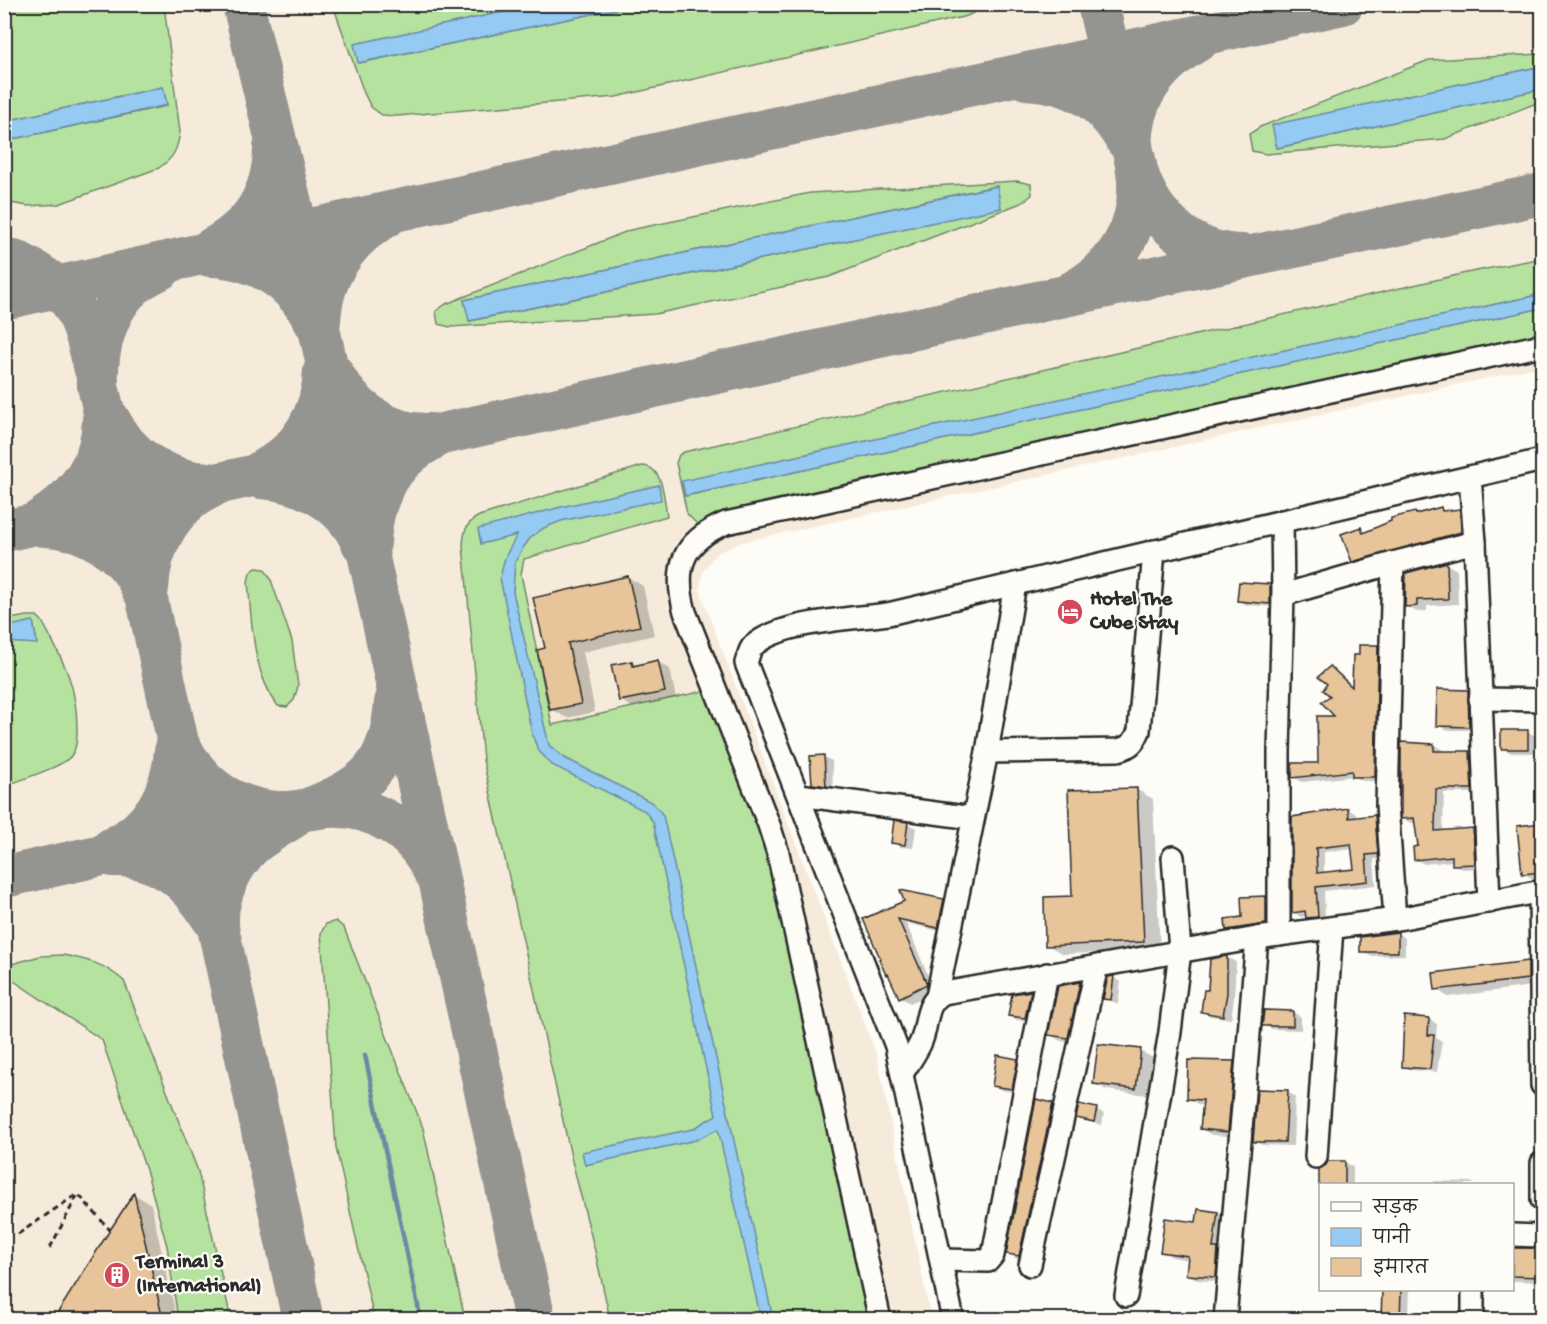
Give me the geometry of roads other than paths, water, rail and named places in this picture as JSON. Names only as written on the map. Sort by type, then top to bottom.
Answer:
[{"type":"street","points":[[880,1320],[778,853],[680,595],[681,564],[688,549],[711,528],[726,523],[1014,458],[1542,345]]},
{"type":"street","points":[[953,1320],[896,1046],[746,663],[751,648],[765,638],[806,624],[888,614],[1542,460]]},
{"type":"street","points":[[1470,477],[1475,542],[1489,902]]},
{"type":"street","points":[[1279,935],[1282,521]]},
{"type":"street","points":[[1283,595],[1393,562],[1475,542]]},
{"type":"street","points":[[987,752],[1118,750],[1128,747],[1135,741],[1139,731],[1154,551]]},
{"type":"street","points":[[1393,562],[1387,805],[1395,919]]},
{"type":"street","points":[[902,1074],[921,1042],[928,1010],[937,997],[987,752],[1015,585]]},
{"type":"street","points":[[1480,699],[1542,700]]},
{"type":"street","points":[[799,795],[973,818]]},
{"type":"street","points":[[1126,1296],[1170,1032],[1180,951],[1173,858]]},
{"type":"street","points":[[937,997],[944,993],[1047,974],[1257,938],[1395,919],[1541,891],[1542,1085]]},
{"type":"street","points":[[1316,1157],[1332,928]]},
{"type":"street","points":[[1225,1320],[1257,938]]},
{"type":"street","points":[[1030,1265],[1097,966]]},
{"type":"street","points":[[941,1260],[988,1261],[993,1256],[1047,974]]},
{"type":"street","points":[[1542,1163],[1542,1190]]},
{"type":"street","points":[[1514,1235],[1540,1236],[1542,1232]]},
{"type":"street","points":[[1473,1291],[1473,1320]]},
{"type":"water","points":[[536,5],[635,5],[358,63],[354,44]]},
{"type":"water","points":[[1542,66],[1542,89],[1277,148],[1272,125]]},
{"type":"water","points":[[163,87],[167,105],[5,141],[5,121]]},
{"type":"water","points":[[997,186],[1001,208],[469,321],[464,300]]},
{"type":"water","points":[[1542,294],[1542,308],[685,496],[682,481]]},
{"type":"water","points":[[659,485],[661,500],[561,521],[544,528],[531,537],[515,562],[513,592],[549,745],[563,757],[653,803],[663,815],[773,1319],[761,1319],[718,1129],[696,1140],[585,1165],[582,1152],[693,1129],[716,1115],[653,822],[645,811],[552,765],[538,750],[532,734],[500,578],[505,557],[517,535],[481,544],[478,529]]},
{"type":"water","points":[[33,621],[37,644],[5,642],[5,627]]},
{"type":"waterway","points":[[365,1055],[421,1320]]},
{"type":"place","name":"Hotel The Cube Stay","points":[[1070,612]]},
{"type":"place","name":"Terminal 3 (International)","points":[[117,1275]]}]
